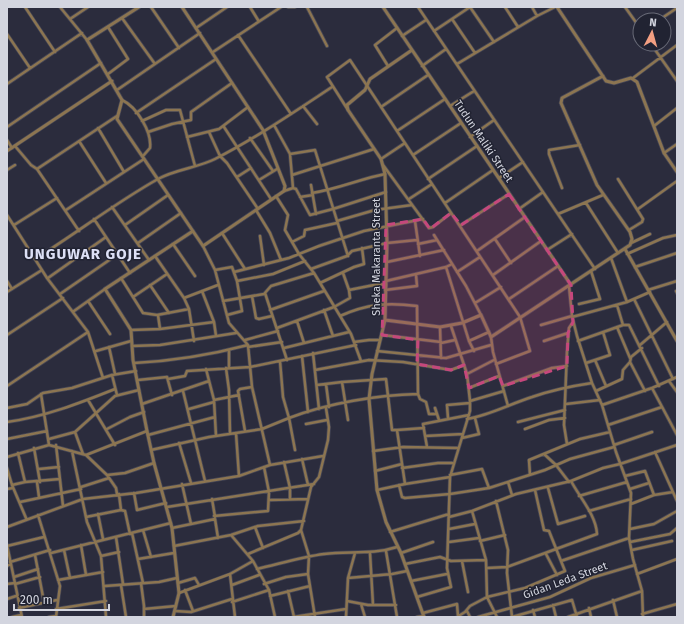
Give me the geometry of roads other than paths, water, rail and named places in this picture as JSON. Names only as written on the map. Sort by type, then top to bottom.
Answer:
[{"type":"street","points":[[25,7],[55,52]]},
{"type":"street","points":[[60,7],[88,40],[122,100],[128,103],[142,122],[148,132],[150,148],[144,158],[66,210]]},
{"type":"street","points":[[70,19],[88,7]]},
{"type":"street","points":[[88,40],[122,17],[140,7]]},
{"type":"street","points":[[151,7],[178,48]]},
{"type":"street","points":[[182,7],[263,130],[277,169],[285,186],[284,191]]},
{"type":"street","points":[[219,7],[221,11]]},
{"type":"street","points":[[196,28],[227,7]]},
{"type":"street","points":[[250,7],[258,20]]},
{"type":"street","points":[[213,52],[258,20],[281,7]]},
{"type":"street","points":[[288,7],[296,7]]},
{"type":"street","points":[[307,7],[327,46]]},
{"type":"street","name":"Tudun Maliki Street","points":[[383,7],[570,285]]},
{"type":"street","points":[[418,7],[572,234],[593,270],[600,299],[580,304]]},
{"type":"street","points":[[434,31],[470,7],[494,42]]},
{"type":"street","points":[[505,7],[518,27]]},
{"type":"street","points":[[532,7],[537,16]]},
{"type":"street","points":[[457,64],[537,16],[556,7],[606,81],[611,84],[633,78],[677,45]]},
{"type":"street","points":[[625,7],[632,17]]},
{"type":"street","points":[[122,17],[155,64]]},
{"type":"street","points":[[452,19],[475,53]]},
{"type":"street","points":[[402,36],[426,20]]},
{"type":"street","points":[[108,27],[127,55],[128,59],[108,74]]},
{"type":"street","points":[[388,66],[375,45],[397,28]]},
{"type":"street","points":[[7,84],[82,33]]},
{"type":"street","points":[[117,90],[200,33]]},
{"type":"street","points":[[7,34],[30,68]]},
{"type":"street","points":[[238,35],[291,114]]},
{"type":"street","points":[[422,66],[446,49]]},
{"type":"street","points":[[348,110],[348,102],[365,90],[370,79],[412,50]]},
{"type":"street","points":[[657,52],[677,81]]},
{"type":"street","points":[[136,113],[217,59]]},
{"type":"street","points":[[348,110],[332,87],[328,76],[350,60],[451,214],[461,225],[520,317],[530,351],[496,364]]},
{"type":"street","points":[[7,128],[101,63]]},
{"type":"street","points":[[381,107],[428,75]]},
{"type":"street","points":[[603,76],[562,98],[561,100],[603,195],[629,230],[632,242]]},
{"type":"street","points":[[633,78],[637,82],[664,153],[677,172]]},
{"type":"street","points":[[7,151],[112,81]]},
{"type":"street","points":[[148,132],[191,120],[191,112],[233,83]]},
{"type":"street","points":[[36,259],[112,207],[158,179],[220,156],[274,125],[332,87]]},
{"type":"street","points":[[450,106],[474,90]]},
{"type":"street","points":[[397,131],[445,99]]},
{"type":"street","points":[[37,169],[117,116],[122,100]]},
{"type":"street","points":[[187,137],[224,127],[248,106]]},
{"type":"street","points":[[303,106],[317,124]]},
{"type":"street","points":[[653,126],[677,108]]},
{"type":"street","points":[[142,122],[161,112],[178,109],[181,111],[195,166]]},
{"type":"street","name":"Sheka Makaranta Street","points":[[348,110],[382,159],[385,174],[387,243],[385,320],[371,379],[369,399],[377,490],[390,532],[401,553],[424,615]]},
{"type":"street","points":[[117,116],[203,246],[215,270],[227,315],[236,333],[245,340],[248,346],[252,388],[270,465]]},
{"type":"street","points":[[470,137],[494,120]]},
{"type":"street","points":[[413,155],[461,123]]},
{"type":"street","points":[[274,125],[290,154],[292,188],[300,197],[309,214],[316,214],[386,192]]},
{"type":"street","points":[[224,127],[272,199]]},
{"type":"street","points":[[98,128],[124,172]]},
{"type":"street","points":[[209,132],[220,156],[237,177],[270,233],[281,260]]},
{"type":"street","points":[[250,138],[273,171]]},
{"type":"street","points":[[7,140],[31,165],[37,169],[79,231]]},
{"type":"street","points":[[79,141],[106,183]]},
{"type":"street","points":[[382,159],[405,143]]},
{"type":"street","points":[[664,153],[677,144]]},
{"type":"street","points":[[562,188],[549,154],[549,150],[580,145]]},
{"type":"street","points":[[428,179],[477,146]]},
{"type":"street","points":[[292,175],[374,149]]},
{"type":"street","points":[[290,154],[315,150],[348,256]]},
{"type":"street","points":[[499,178],[523,162]]},
{"type":"street","points":[[7,170],[15,164]]},
{"type":"street","points":[[383,165],[422,219],[431,228],[451,214]]},
{"type":"street","points":[[237,177],[251,168]]},
{"type":"street","points":[[259,180],[277,169]]},
{"type":"street","points":[[445,203],[493,170]]},
{"type":"street","points":[[300,197],[328,191],[365,178],[385,174]]},
{"type":"street","points":[[618,179],[638,209],[642,221],[629,230]]},
{"type":"street","points":[[638,209],[677,181]]},
{"type":"street","points":[[409,200],[432,184]]},
{"type":"street","points":[[311,185],[316,214]]},
{"type":"street","points":[[203,246],[276,196],[292,188]]},
{"type":"street","points":[[519,208],[543,192]]},
{"type":"street","points":[[461,225],[509,194]]},
{"type":"street","points":[[125,225],[168,195]]},
{"type":"street","points":[[558,214],[603,195]]},
{"type":"street","points":[[276,196],[288,215],[285,227],[292,242],[299,254],[314,273],[340,316],[355,344],[361,361]]},
{"type":"street","points":[[14,225],[57,198]]},
{"type":"street","points":[[586,202],[618,253]]},
{"type":"street","points":[[292,242],[304,236],[305,230],[386,208],[412,205]]},
{"type":"street","points":[[112,207],[149,260]]},
{"type":"street","points":[[138,243],[181,213]]},
{"type":"street","points":[[7,215],[42,270],[74,311],[88,332],[96,351],[103,378]]},
{"type":"street","points":[[477,251],[525,217]]},
{"type":"street","points":[[94,219],[130,273]]},
{"type":"street","points":[[234,272],[281,260],[342,238],[386,225],[422,219]]},
{"type":"street","points":[[415,221],[420,256]]},
{"type":"street","points":[[74,311],[193,231]]},
{"type":"street","points":[[222,232],[244,269]]},
{"type":"street","points":[[547,250],[572,234]]},
{"type":"street","points":[[491,337],[625,249],[632,242],[650,234]]},
{"type":"street","points":[[434,235],[458,272],[489,332],[494,360],[508,406]]},
{"type":"street","points":[[627,254],[663,238],[677,235]]},
{"type":"street","points":[[260,236],[264,265]]},
{"type":"street","points":[[48,278],[106,237]]},
{"type":"street","points":[[495,239],[510,263]]},
{"type":"street","points":[[311,269],[348,256],[352,250],[387,243],[417,240]]},
{"type":"street","points":[[418,244],[437,240]]},
{"type":"street","points":[[493,275],[541,241]]},
{"type":"street","points":[[173,244],[195,276]]},
{"type":"street","points":[[320,283],[365,264],[362,248]]},
{"type":"street","points":[[625,249],[677,342]]},
{"type":"street","points":[[387,262],[444,250]]},
{"type":"street","points":[[635,267],[677,253]]},
{"type":"street","points":[[60,294],[118,254]]},
{"type":"street","points":[[155,256],[184,298],[189,309],[194,340]]},
{"type":"street","points":[[458,272],[481,257]]},
{"type":"street","points":[[611,258],[627,302]]},
{"type":"street","points":[[237,281],[273,274],[305,261]]},
{"type":"street","points":[[349,290],[386,283],[446,267],[452,264]]},
{"type":"street","points":[[509,299],[558,266]]},
{"type":"street","points":[[215,270],[231,267],[237,281],[241,312],[227,315]]},
{"type":"street","points":[[446,267],[462,322],[474,351]]},
{"type":"street","points":[[7,292],[42,270]]},
{"type":"street","points":[[223,301],[265,293],[271,286],[314,273]]},
{"type":"street","points":[[245,340],[278,330],[334,307],[350,298],[343,273]]},
{"type":"street","points":[[133,297],[167,274]]},
{"type":"street","points":[[385,290],[417,286],[416,275]]},
{"type":"street","points":[[121,278],[143,313],[158,315],[189,309]]},
{"type":"street","points":[[7,281],[12,289]]},
{"type":"street","points":[[541,325],[627,302],[649,291],[677,281]]},
{"type":"street","points":[[150,285],[169,313]]},
{"type":"street","points":[[184,298],[218,285]]},
{"type":"street","points":[[570,285],[572,317],[578,341],[592,383],[602,405],[614,446],[630,490],[630,542],[642,591],[643,616],[677,604]]},
{"type":"street","points":[[475,303],[501,287]]},
{"type":"street","points":[[105,289],[131,330],[134,364],[147,433],[160,488],[172,528],[179,593],[173,617]]},
{"type":"street","points":[[270,310],[324,290]]},
{"type":"street","points":[[202,291],[214,322],[216,336]]},
{"type":"street","points":[[265,293],[287,360]]},
{"type":"street","points":[[252,296],[256,318],[259,319],[272,316]]},
{"type":"street","points":[[7,335],[63,298]]},
{"type":"street","points":[[634,299],[673,379]]},
{"type":"street","points":[[88,301],[110,334]]},
{"type":"street","points":[[340,316],[358,309],[385,304],[417,306],[418,394],[420,399],[426,402],[429,414],[437,414]]},
{"type":"street","points":[[617,305],[623,325]]},
{"type":"street","points":[[324,310],[333,336]]},
{"type":"street","points":[[158,315],[160,328]]},
{"type":"street","points":[[385,320],[440,327],[451,326],[481,315]]},
{"type":"street","points":[[297,321],[304,343]]},
{"type":"street","points":[[131,330],[214,322]]},
{"type":"street","points":[[567,444],[565,433],[565,410],[568,333],[573,322]]},
{"type":"street","points":[[596,391],[622,379],[623,370],[641,346],[651,334],[667,322]]},
{"type":"street","points":[[578,341],[623,325],[630,326],[641,346],[659,386]]},
{"type":"street","points":[[417,597],[451,587],[447,574],[450,476],[452,464],[469,415],[470,402],[467,374],[451,326]]},
{"type":"street","points":[[440,327],[441,358]]},
{"type":"street","points":[[617,327],[630,360],[645,391]]},
{"type":"street","points":[[7,386],[88,332]]},
{"type":"street","points":[[284,348],[349,332]]},
{"type":"street","points":[[469,341],[489,332]]},
{"type":"street","points":[[586,363],[610,354],[603,332]]},
{"type":"street","points":[[132,346],[160,345],[236,333]]},
{"type":"street","points":[[544,341],[568,333]]},
{"type":"street","points":[[382,335],[441,342],[455,340]]},
{"type":"street","points":[[168,380],[185,376],[187,371],[250,367],[287,360],[369,340],[380,340]]},
{"type":"street","points":[[96,351],[131,341]]},
{"type":"street","points":[[134,364],[171,361],[248,346],[282,342]]},
{"type":"street","points":[[377,351],[418,356],[453,358],[491,345]]},
{"type":"street","points":[[109,347],[116,374]]},
{"type":"street","points":[[229,350],[227,368],[230,433]]},
{"type":"street","points":[[314,353],[319,409]]},
{"type":"street","points":[[302,356],[308,412]]},
{"type":"street","points":[[315,370],[361,361],[375,360],[417,364],[450,370],[464,365]]},
{"type":"street","points":[[467,374],[494,360]]},
{"type":"street","points":[[595,360],[606,386]]},
{"type":"street","points":[[280,361],[283,397],[289,418],[295,450]]},
{"type":"street","points":[[502,386],[552,368],[567,366]]},
{"type":"street","points":[[206,369],[214,401],[216,436]]},
{"type":"street","points":[[7,408],[27,404],[42,394],[72,388],[116,374],[136,371]]},
{"type":"street","points":[[112,375],[117,395]]},
{"type":"street","points":[[138,380],[165,376],[168,380],[172,395]]},
{"type":"street","points":[[469,388],[499,376]]},
{"type":"street","points":[[602,405],[659,386],[677,377]]},
{"type":"street","points":[[317,385],[386,378],[392,430],[424,428]]},
{"type":"street","points":[[669,381],[677,392]]},
{"type":"street","points":[[142,404],[210,382]]},
{"type":"street","points":[[342,382],[348,420]]},
{"type":"street","points":[[467,419],[475,418],[566,387],[592,383]]},
{"type":"street","points":[[248,554],[298,533],[301,530],[308,499],[314,484],[319,477],[329,434],[326,384]]},
{"type":"street","points":[[245,431],[239,395],[240,389],[252,388]]},
{"type":"street","points":[[652,388],[677,435]]},
{"type":"street","points":[[7,422],[44,414],[88,400],[115,389]]},
{"type":"street","points":[[49,439],[75,432],[84,427],[109,400],[117,395],[140,390]]},
{"type":"street","points":[[184,391],[205,481]]},
{"type":"street","points":[[448,418],[447,405],[470,402],[504,391]]},
{"type":"street","points":[[42,394],[49,445]]},
{"type":"street","points":[[151,450],[230,433],[262,429],[289,418],[327,407],[387,395],[418,394]]},
{"type":"street","points":[[189,409],[239,395]]},
{"type":"street","points":[[88,400],[107,429],[115,445]]},
{"type":"street","points":[[566,404],[600,400]]},
{"type":"street","points":[[608,425],[662,407]]},
{"type":"street","points":[[435,408],[439,420]]},
{"type":"street","points":[[518,422],[565,410]]},
{"type":"street","points":[[107,429],[130,416],[144,412]]},
{"type":"street","points":[[427,447],[423,423],[469,415]]},
{"type":"street","points":[[7,457],[34,448],[49,445],[56,445],[85,455],[147,433],[215,417]]},
{"type":"street","points":[[462,438],[479,434],[475,418]]},
{"type":"street","points":[[525,429],[550,420],[565,418]]},
{"type":"street","points":[[306,424],[327,420]]},
{"type":"street","points":[[397,430],[405,484]]},
{"type":"street","points":[[7,439],[47,431]]},
{"type":"street","points":[[75,432],[85,455],[108,476],[116,488],[121,510]]},
{"type":"street","points":[[530,475],[528,461],[567,444],[610,432]]},
{"type":"street","points":[[399,485],[403,498],[450,494],[489,488],[652,432]]},
{"type":"street","points":[[236,433],[238,476]]},
{"type":"street","points":[[425,436],[463,434]]},
{"type":"street","points":[[179,443],[191,483]]},
{"type":"street","points":[[56,445],[63,506]]},
{"type":"street","points":[[390,532],[449,515],[472,511],[512,495],[570,482],[603,468],[620,464],[677,445]]},
{"type":"street","points":[[374,451],[399,447],[458,448]]},
{"type":"street","points":[[34,448],[39,469],[39,497]]},
{"type":"street","points":[[72,451],[86,517],[101,556],[105,586],[106,617]]},
{"type":"street","points":[[655,452],[677,501]]},
{"type":"street","points":[[18,453],[25,482]]},
{"type":"street","points":[[487,568],[507,567],[546,554],[597,534],[589,511],[570,482],[556,465],[544,454]]},
{"type":"street","points":[[7,527],[26,518],[83,499],[134,493],[238,476],[270,465],[323,456]]},
{"type":"street","points":[[302,459],[308,485]]},
{"type":"street","points":[[284,462],[290,488],[290,499]]},
{"type":"street","points":[[20,502],[81,488],[108,476],[125,473],[154,463]]},
{"type":"street","points":[[402,468],[438,463],[452,464]]},
{"type":"street","points":[[375,471],[402,464]]},
{"type":"street","points":[[39,469],[59,467]]},
{"type":"street","points":[[172,528],[215,517],[268,511],[270,492],[264,467]]},
{"type":"street","points":[[7,469],[12,486],[26,518]]},
{"type":"street","points":[[377,490],[482,469],[489,488]]},
{"type":"street","points":[[625,476],[644,471],[654,495]]},
{"type":"street","points":[[7,489],[25,482],[60,479]]},
{"type":"street","points":[[508,482],[512,495]]},
{"type":"street","points":[[579,496],[627,482]]},
{"type":"street","points":[[630,490],[649,483]]},
{"type":"street","points":[[182,484],[191,524]]},
{"type":"street","points":[[134,493],[137,510],[270,492],[314,484]]},
{"type":"street","points":[[548,488],[558,524],[585,516]]},
{"type":"street","points":[[458,616],[470,606],[488,596],[509,593],[525,588],[565,571],[549,531],[544,530],[535,490]]},
{"type":"street","points":[[631,504],[654,495],[673,492]]},
{"type":"street","points":[[212,499],[218,538]]},
{"type":"street","points":[[270,500],[308,499]]},
{"type":"street","points":[[589,511],[631,499]]},
{"type":"street","points":[[496,501],[508,550],[507,567],[512,617],[572,600],[576,616]]},
{"type":"street","points":[[86,517],[121,510],[125,511],[138,559],[142,583],[144,617]]},
{"type":"street","points":[[472,511],[486,560],[488,596],[497,617]]},
{"type":"street","points":[[630,529],[654,524],[677,511]]},
{"type":"street","points":[[98,514],[103,539]]},
{"type":"street","points":[[38,515],[50,552],[60,591],[57,600],[56,616],[49,617]]},
{"type":"street","points":[[174,546],[231,535],[255,527],[304,521]]},
{"type":"street","points":[[7,566],[11,563],[35,555],[64,550],[171,523]]},
{"type":"street","points":[[449,529],[475,524]]},
{"type":"street","points":[[255,527],[263,548]]},
{"type":"street","points":[[630,542],[670,534],[677,528]]},
{"type":"street","points":[[143,530],[152,557]]},
{"type":"street","points":[[301,530],[309,556],[308,574],[315,617]]},
{"type":"street","points":[[231,535],[253,561],[259,575],[269,590],[275,617]]},
{"type":"street","points":[[449,542],[505,535]]},
{"type":"street","points":[[12,617],[21,616],[7,546],[44,537]]},
{"type":"street","points":[[116,537],[126,617]]},
{"type":"street","points":[[561,561],[630,538]]},
{"type":"street","points":[[631,550],[672,541]]},
{"type":"street","points":[[401,553],[433,542]]},
{"type":"street","points":[[81,545],[86,575]]},
{"type":"street","points":[[257,570],[309,556],[325,554],[370,553],[386,551],[398,547]]},
{"type":"street","points":[[64,550],[70,578]]},
{"type":"street","points":[[386,551],[392,574],[397,617]]},
{"type":"street","points":[[101,556],[119,552]]},
{"type":"street","points":[[138,559],[174,553]]},
{"type":"street","points":[[346,617],[348,578],[355,553]]},
{"type":"street","points":[[370,553],[373,605]]},
{"type":"street","points":[[546,554],[557,575]]},
{"type":"street","points":[[35,555],[44,602]]},
{"type":"street","points":[[405,564],[440,557],[448,561],[486,560]]},
{"type":"street","points":[[637,574],[677,559]]},
{"type":"street","points":[[462,560],[468,592]]},
{"type":"street","points":[[179,593],[230,574],[253,561]]},
{"type":"street","name":"Gidan Leda Street","points":[[478,617],[494,611],[511,608],[550,597],[591,578],[635,565]]},
{"type":"street","points":[[14,577],[38,569]]},
{"type":"street","points":[[348,578],[392,574],[407,571]]},
{"type":"street","points":[[58,580],[103,572]]},
{"type":"street","points":[[230,574],[235,617]]},
{"type":"street","points":[[264,584],[286,577],[308,574]]},
{"type":"street","points":[[411,581],[447,574]]},
{"type":"street","points":[[232,585],[259,575]]},
{"type":"street","points":[[7,584],[40,577]]},
{"type":"street","points":[[105,586],[177,578]]},
{"type":"street","points":[[178,583],[196,578],[199,585]]},
{"type":"street","points":[[270,596],[310,586]]},
{"type":"street","points":[[185,590],[194,617]]},
{"type":"street","points":[[175,611],[192,611],[269,590]]},
{"type":"street","points":[[288,591],[295,617],[314,613],[346,610]]},
{"type":"street","points":[[568,617],[576,616],[588,608],[642,591]]},
{"type":"street","points":[[7,599],[16,596]]},
{"type":"street","points":[[19,608],[57,600]]},
{"type":"street","points":[[613,600],[617,617]]},
{"type":"street","points":[[56,609],[106,601]]},
{"type":"street","points":[[347,601],[373,605],[396,605]]},
{"type":"street","points":[[361,604],[365,617]]},
{"type":"street","points":[[417,617],[457,604],[458,616]]},
{"type":"street","points":[[553,605],[556,617]]},
{"type":"street","points":[[144,609],[176,606]]},
{"type":"street","points":[[588,608],[591,617]]},
{"type":"street","points":[[466,610],[470,617]]},
{"type":"street","points":[[533,610],[535,617]]},
{"type":"district","name":"UNGUWAR GOJE","points":[[83,254]]}]
